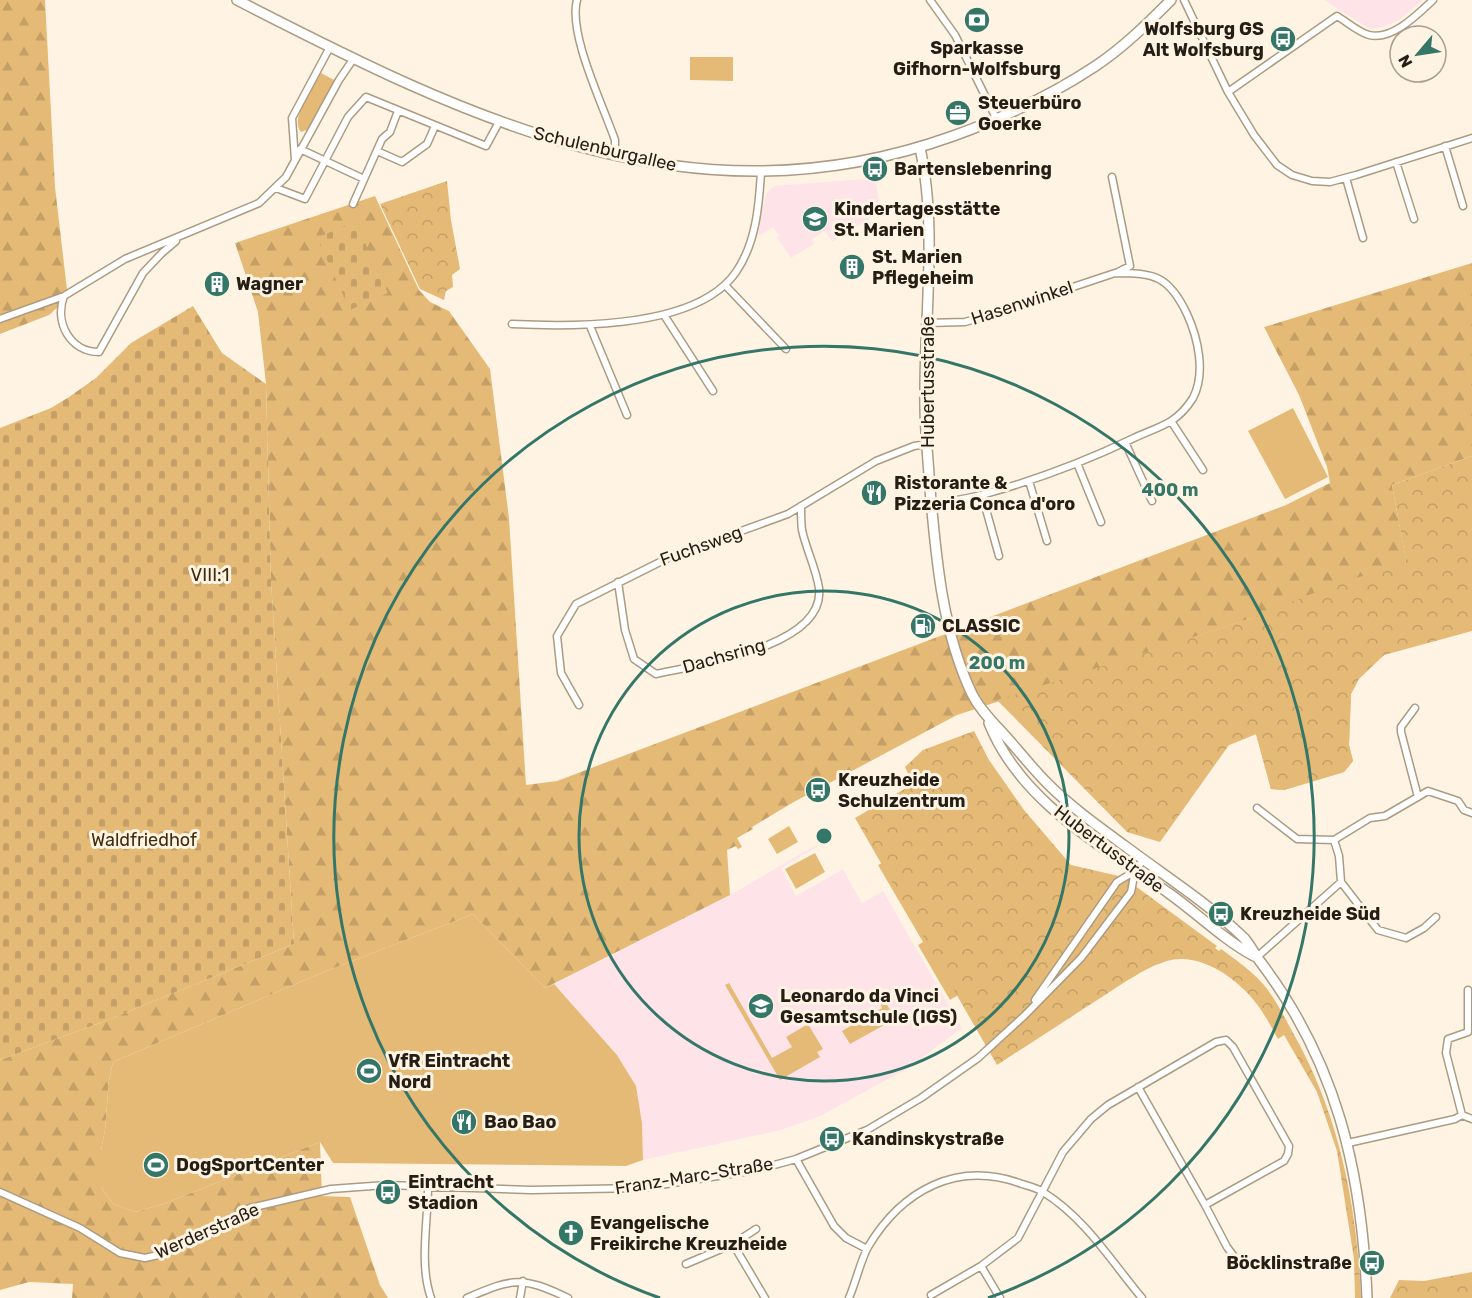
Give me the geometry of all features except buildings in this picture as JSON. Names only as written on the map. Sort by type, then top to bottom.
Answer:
[{"type":"street","points":[[577,0],[575,17],[580,42],[615,140],[615,156]]},
{"type":"street","points":[[930,0],[955,35],[997,120]]},
{"type":"street","name":"Schulenburgallee","points":[[242,1],[330,47],[459,107],[498,122],[567,144],[615,156],[716,171],[761,172],[858,162],[920,148],[997,120],[1055,91],[1096,66],[1146,25],[1171,0]]},
{"type":"street","points":[[1184,0],[1228,92],[1254,135],[1276,165],[1292,176],[1312,182],[1330,182],[1472,138]]},
{"type":"street","points":[[1228,92],[1337,16],[1371,36],[1384,34],[1395,31],[1433,0]]},
{"type":"street","points":[[295,161],[292,118],[330,47]]},
{"type":"street","points":[[0,319],[64,296],[124,259],[259,203],[276,188],[295,161],[339,80],[354,58]]},
{"type":"street","points":[[276,188],[305,199],[348,117],[366,97],[486,146],[498,122]]},
{"type":"street","points":[[353,204],[382,139],[390,132],[398,111]]},
{"type":"street","points":[[377,151],[402,162],[427,144],[435,126]]},
{"type":"street","points":[[1445,146],[1463,206]]},
{"type":"street","name":"Hubertusstraße","points":[[920,148],[929,245],[925,391],[931,504],[947,618],[958,657],[973,695],[987,716],[1050,786],[1093,823],[1206,905],[1247,941],[1285,996],[1304,1028],[1331,1093],[1348,1143],[1360,1203],[1366,1255],[1367,1298]]},
{"type":"street","points":[[300,149],[363,179]]},
{"type":"street","points":[[1396,162],[1414,219]]},
{"type":"street","points":[[512,324],[590,326],[663,315],[705,297],[725,285],[736,272],[748,250],[756,223],[761,172]]},
{"type":"street","points":[[1113,177],[1130,266],[1115,273]]},
{"type":"street","points":[[1346,178],[1363,238]]},
{"type":"street","points":[[64,296],[61,318],[66,333],[79,348],[89,352],[99,352],[143,273],[181,237]]},
{"type":"street","name":"Hasenwinkel","points":[[927,323],[965,322],[1115,273],[1140,273],[1165,281],[1177,295],[1188,317],[1199,366],[1198,384],[1192,399],[1171,421],[1077,463],[1029,481],[982,495],[931,504]]},
{"type":"street","points":[[725,285],[786,350]]},
{"type":"street","points":[[663,315],[712,391]]},
{"type":"street","points":[[590,326],[627,415]]},
{"type":"street","points":[[1171,421],[1203,470]]},
{"type":"street","points":[[1125,442],[1152,501]]},
{"type":"street","name":"Fuchsweg","points":[[579,705],[561,673],[557,636],[576,604],[672,556],[788,514],[876,460],[914,446],[927,444]]},
{"type":"street","points":[[1077,463],[1101,522]]},
{"type":"street","points":[[1029,481],[1047,541]]},
{"type":"street","points":[[982,495],[999,556]]},
{"type":"street","name":"Dachsring","points":[[618,582],[626,630],[634,658],[656,674],[746,653],[769,645],[807,622],[817,608],[819,588],[802,529],[801,506]]},
{"type":"street","points":[[1415,708],[1401,727],[1401,732],[1418,797]]},
{"type":"street","name":"Hubertusstraße","points":[[987,716],[996,740],[1017,771],[1071,825],[1197,914],[1240,949],[1257,957]]},
{"type":"street","points":[[1257,808],[1297,839],[1334,840],[1370,818],[1385,816],[1428,791],[1458,801],[1464,810],[1472,813]]},
{"type":"street","points":[[1334,840],[1340,856],[1341,882],[1378,930],[1406,938],[1424,928],[1436,917]]},
{"type":"street","name":"Franz-Marc-Straße","points":[[1024,1016],[1117,882],[1135,871],[1143,860]]},
{"type":"street","name":"Franz-Marc-Straße","points":[[428,1186],[578,1190],[641,1188],[756,1170],[796,1159],[867,1130],[921,1098],[978,1058],[1024,1016],[1081,958],[1131,892],[1135,871]]},
{"type":"street","points":[[1257,957],[1341,882]]},
{"type":"street","points":[[1462,1115],[1446,1046],[1448,1039],[1468,1032],[1468,990]]},
{"type":"street","points":[[931,1295],[981,1266],[1018,1238],[1063,1152],[1084,1125],[1108,1105],[1138,1087],[1216,1042],[1226,1040],[1233,1047],[1289,1146],[1288,1154],[1284,1161],[1205,1205]]},
{"type":"street","points":[[1138,1087],[1227,1247],[1238,1262],[1256,1264],[1308,1261]]},
{"type":"street","points":[[1348,1143],[1455,1119],[1462,1115]]},
{"type":"street","points":[[1462,1115],[1472,1119]]},
{"type":"street","points":[[796,1159],[834,1226],[846,1238],[867,1249]]},
{"type":"street","points":[[849,1298],[867,1249],[898,1208],[919,1193],[944,1181],[974,1174],[996,1176],[1042,1191],[1079,1222],[1142,1298]]},
{"type":"street","name":"Werderstraße","points":[[0,1192],[80,1228],[120,1253],[146,1258],[167,1253],[250,1208],[331,1189],[369,1185],[428,1186]]},
{"type":"street","points":[[428,1186],[426,1256],[431,1298]]},
{"type":"street","points":[[686,1264],[734,1244],[756,1229]]},
{"type":"street","points":[[734,1244],[765,1298]]},
{"type":"street","points":[[981,1266],[1000,1298]]},
{"type":"street","points":[[466,1298],[502,1283],[523,1281],[548,1288],[568,1298]]},
{"type":"street","points":[[520,1298],[523,1281]]},
{"type":"shaded area","points":[[1324,0],[1423,0],[1399,20],[1383,27],[1370,29]]},
{"type":"shaded area","name":"Kindertagesstätte St. Marien","points":[[875,178],[881,212],[832,242],[825,231],[812,239],[814,244],[791,258],[777,238],[779,236],[773,227],[761,235],[758,234],[766,194],[774,186]]},
{"type":"shaded area","name":"Leonardo da Vinci Gesamtschule (IGS)","points":[[816,845],[817,847],[781,868],[796,896],[843,869],[862,903],[883,891],[962,1028],[907,1069],[820,1116],[781,1130],[643,1160],[642,1123],[636,1086],[617,1055],[554,984],[730,895]]},
{"type":"green space","points":[[0,0],[45,0],[55,187],[68,298],[49,315],[0,334]]},
{"type":"green space","points":[[690,57],[733,57],[733,81],[690,80]]},
{"type":"green space","points":[[321,73],[336,81],[309,129],[301,132],[298,126],[300,112]]},
{"type":"green space","points":[[447,181],[460,269],[452,275],[453,287],[446,291],[444,300],[420,289],[380,204]]},
{"type":"green space","points":[[375,196],[419,290],[430,302],[449,311],[490,369],[509,518],[526,785],[557,781],[1286,505],[1330,483],[1327,467],[1299,395],[1264,327],[1472,263],[1472,456],[1392,485],[1406,560],[1384,655],[1359,679],[1351,694],[1349,745],[1353,761],[1344,772],[1284,790],[1271,789],[1256,734],[1229,745],[1252,618],[957,715],[792,803],[737,838],[742,847],[738,849],[736,846],[727,850],[730,895],[545,988],[473,914],[324,972],[113,1062],[101,1150],[101,1187],[113,1204],[135,1212],[163,1204],[320,1142],[322,1196],[350,1197],[380,1285],[388,1298],[72,1298],[73,1284],[29,1282],[0,1290],[0,1060],[105,1021],[294,944],[271,581],[266,384],[258,312],[235,243]]},
{"type":"green space","points":[[355,221],[388,293],[350,310],[317,238]]},
{"type":"green space","name":"Waldfriedhof","points":[[193,306],[222,353],[266,384],[271,581],[294,944],[105,1021],[0,1060],[0,428],[51,408],[69,397],[96,378],[131,343]]},
{"type":"green space","points":[[1293,408],[1328,477],[1285,499],[1248,431]]},
{"type":"green space","points":[[1472,456],[1472,631],[1384,655],[1359,678],[1351,694],[1349,745],[1353,761],[1344,772],[1284,790],[1271,789],[1256,734],[1229,745],[1160,842],[1127,832],[997,700],[1252,618],[1316,592],[1406,561],[1392,485]]},
{"type":"green space","points":[[974,731],[989,760],[1024,810],[1071,865],[1123,877],[1217,946],[1215,948],[1219,951],[1221,949],[1243,965],[1271,995],[1308,1062],[1322,1094],[1343,1160],[1355,1229],[1361,1298],[1355,1298],[1354,1259],[1337,1151],[1317,1092],[1284,1035],[1278,1039],[1252,998],[1226,975],[1194,960],[1176,959],[1161,963],[1128,980],[997,1065],[855,818],[913,784],[905,767],[923,750]]},
{"type":"green space","points":[[789,826],[798,842],[777,854],[768,839]]},
{"type":"green space","points":[[815,853],[825,872],[796,889],[785,869]]},
{"type":"green space","points":[[884,862],[960,994],[950,1000],[918,945],[923,942],[878,865]]},
{"type":"green space","name":"VfR Eintracht Nord","points":[[473,914],[545,988],[554,984],[617,1055],[636,1086],[642,1123],[643,1160],[626,1166],[333,1163],[320,1142],[163,1204],[135,1212],[113,1204],[101,1187],[101,1150],[113,1062],[324,972]]},
{"type":"green space","points":[[729,983],[772,1058],[792,1047],[786,1037],[808,1024],[823,1049],[817,1052],[820,1057],[780,1080],[725,985]]},
{"type":"green space","points":[[885,1001],[895,1019],[850,1044],[842,1031],[882,1008],[880,1003]]},
{"type":"green space","points":[[1472,1272],[1472,1298],[1390,1298],[1399,1280],[1424,1281]]},
{"type":"place","name":"Sparkasse Gifhorn-Wolfsburg","points":[[977,20]]},
{"type":"place","name":"Wolfsburg GS Alt Wolfsburg","points":[[1283,39]]},
{"type":"place","name":"Steuerbüro Goerke","points":[[958,113]]},
{"type":"place","name":"Bartenslebenring","points":[[875,169]]},
{"type":"place","name":"Kindertagesstätte St. Marien","points":[[815,219]]},
{"type":"place","name":"St. Marien Pflegeheim","points":[[852,267]]},
{"type":"place","name":"Wagner","points":[[217,284]]},
{"type":"place","name":"Ristorante & Pizzeria Conca d'oro","points":[[874,493]]},
{"type":"place","name":"CLASSIC","points":[[923,626]]},
{"type":"place","name":"Kreuzheide Schulzentrum","points":[[818,790]]},
{"type":"place","name":"Kreuzheide Süd","points":[[1221,914]]},
{"type":"place","name":"Leonardo da Vinci Gesamtschule (IGS)","points":[[761,1006]]},
{"type":"place","name":"VfR Eintracht Nord","points":[[369,1071]]},
{"type":"place","name":"Bao Bao","points":[[464,1122]]},
{"type":"place","name":"Kandinskystraße","points":[[832,1139]]},
{"type":"place","name":"DogSportCenter","points":[[156,1165]]},
{"type":"place","name":"Eintracht Stadion","points":[[388,1192]]},
{"type":"place","name":"Evangelische Freikirche Kreuzheide","points":[[571,1233]]},
{"type":"place","name":"Böcklinstraße","points":[[1372,1263]]},
{"type":"park label","name":"VIII:1","points":[[210,575]]}]
